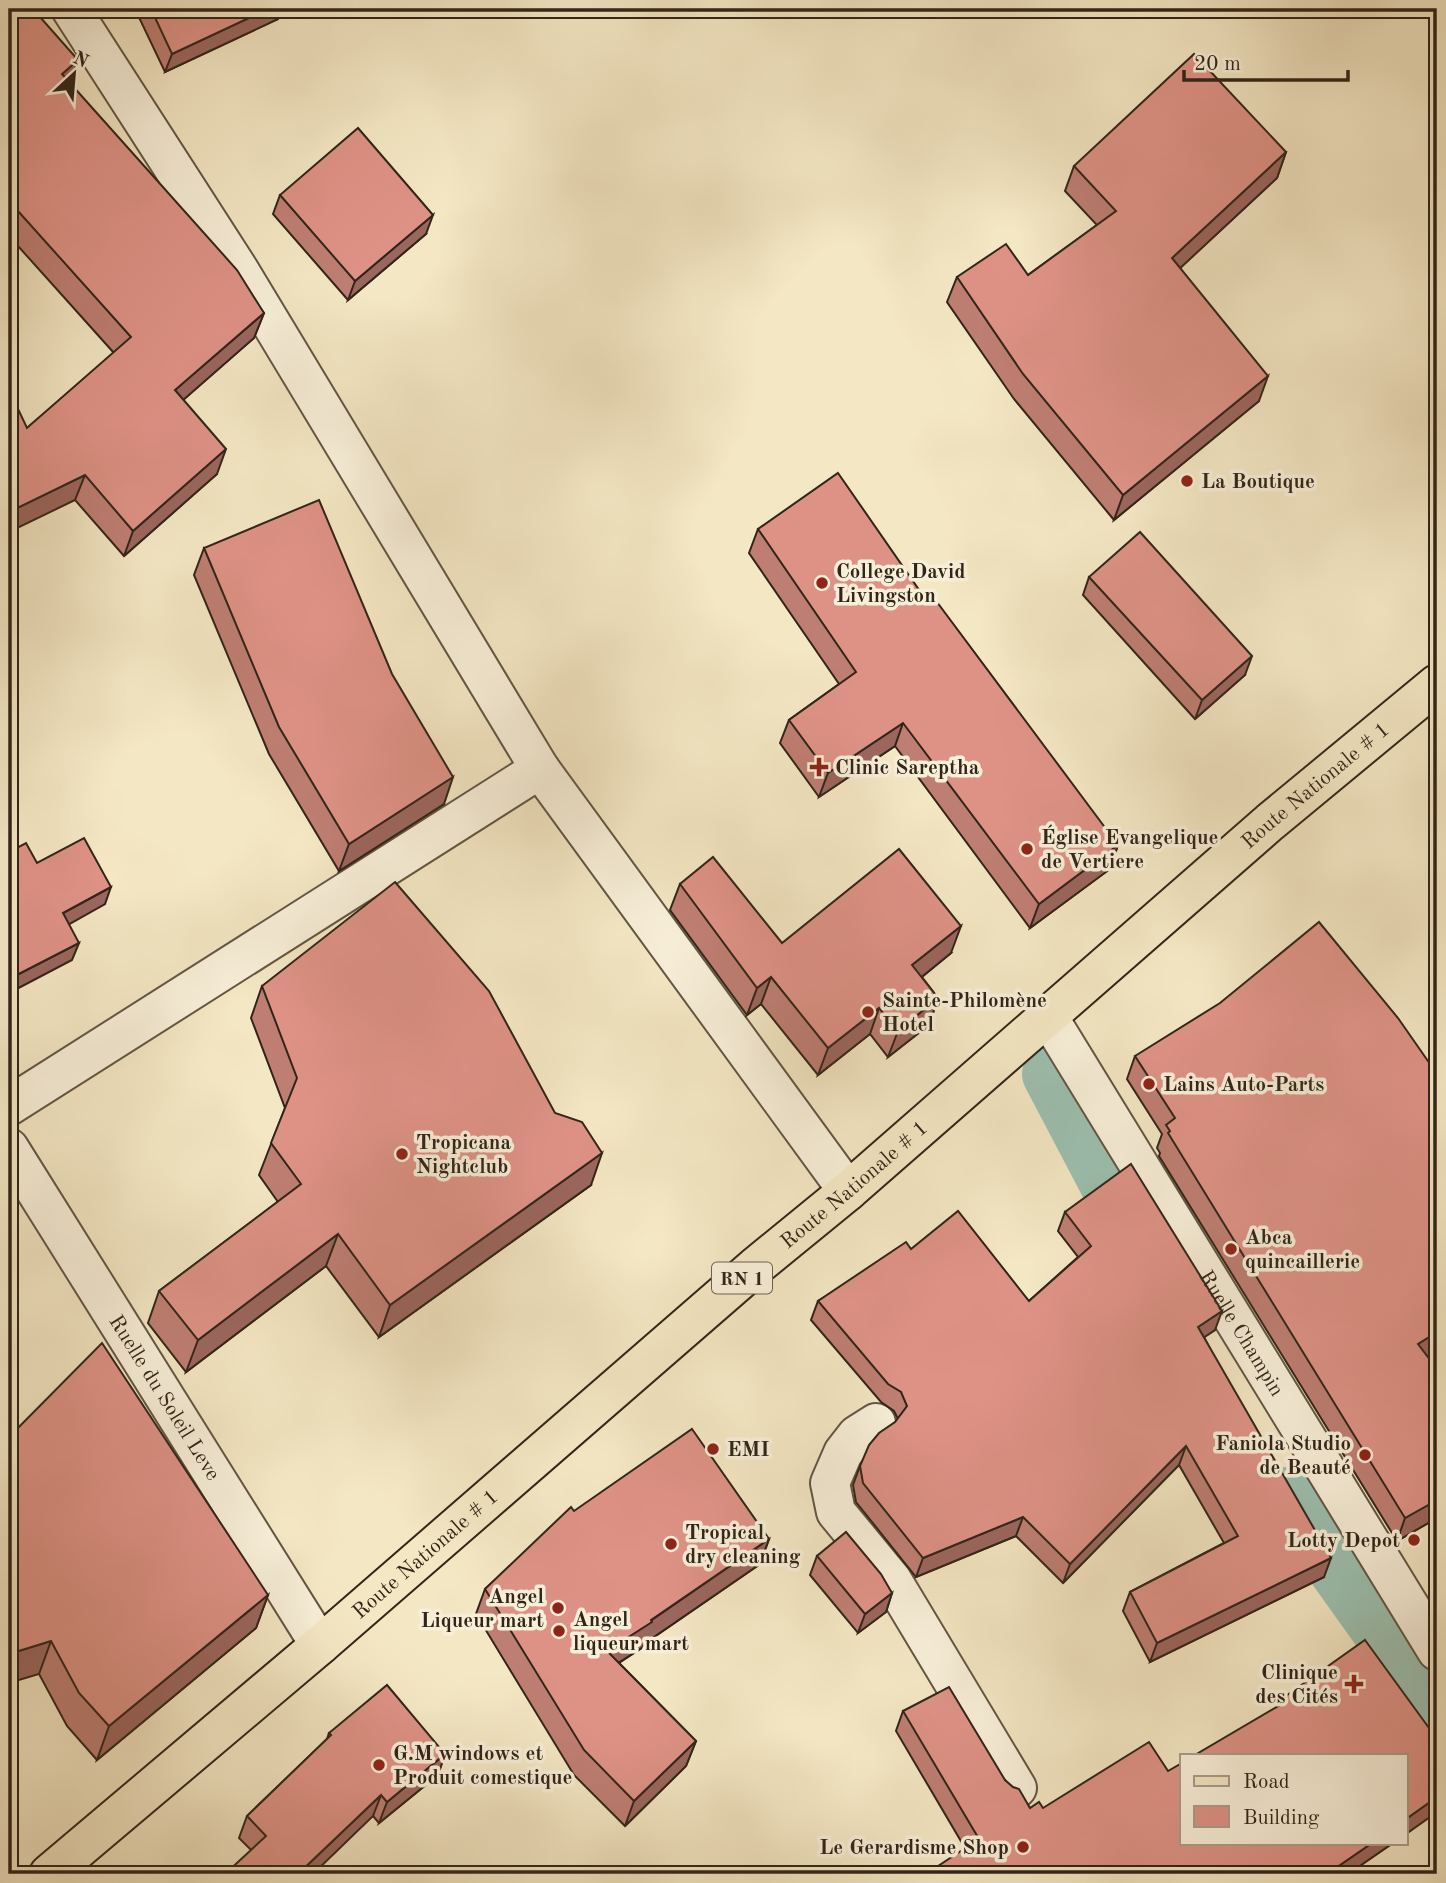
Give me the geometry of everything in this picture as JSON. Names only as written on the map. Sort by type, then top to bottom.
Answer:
[{"type":"main road","name":"Route Nationale # 1","points":[[49,1874],[320,1645],[755,1267],[848,1191],[1270,822],[1437,684]]},
{"type":"street","points":[[71,9],[239,270],[540,769],[848,1191]]},
{"type":"street","points":[[9,1106],[540,769]]},
{"type":"street","name":"Ruelle Champin","points":[[1047,1015],[1437,1651]]},
{"type":"street","name":"Ruelle du Soleil Leve","points":[[9,1148],[320,1645]]},
{"type":"street","points":[[876,1423],[857,1435],[843,1453],[830,1483],[836,1512],[892,1580],[1017,1788]]},
{"type":"building","points":[[9,9],[33,9],[78,60],[62,74],[237,270],[264,313],[175,390],[226,449],[133,531],[85,475],[9,512],[9,390],[27,428],[131,337],[9,201]]},
{"type":"building","points":[[151,9],[268,9],[172,54]]},
{"type":"building","points":[[1194,54],[1286,152],[1172,258],[1268,376],[1123,495],[1023,374],[957,277],[1006,244],[1028,275],[1116,211],[1074,166]]},
{"type":"building","points":[[358,128],[433,215],[355,281],[280,195]]},
{"type":"building","points":[[838,473],[922,594],[928,590],[1118,845],[1039,904],[903,723],[828,773],[789,720],[856,672],[758,529]]},
{"type":"building","points":[[319,500],[392,674],[453,777],[349,844],[279,727],[204,548]]},
{"type":"building","points":[[1140,532],[1252,656],[1202,700],[1089,577]]},
{"type":"building","points":[[84,838],[111,887],[63,913],[79,943],[9,979],[9,852],[26,843],[37,863]]},
{"type":"building","points":[[899,849],[961,926],[912,965],[938,998],[898,1031],[879,1008],[828,1048],[771,977],[757,988],[680,884],[713,857],[782,943]]},
{"type":"building","points":[[395,882],[489,991],[555,1113],[582,1122],[602,1153],[390,1305],[338,1234],[198,1340],[159,1291],[301,1184],[271,1143],[297,1078],[262,986]]},
{"type":"building","points":[[1319,922],[1398,1018],[1437,1074],[1437,1332],[1418,1344],[1437,1369],[1437,1500],[1405,1518],[1168,1133],[1170,1131],[1166,1125],[1175,1118],[1135,1056],[1220,1003]]},
{"type":"building","points":[[1131,1164],[1222,1311],[1198,1327],[1331,1558],[1157,1643],[1130,1592],[1238,1536],[1186,1446],[1070,1564],[1023,1517],[923,1558],[863,1483],[860,1466],[869,1445],[879,1433],[895,1422],[907,1406],[901,1392],[888,1384],[818,1301],[906,1242],[911,1249],[958,1211],[1029,1301],[1091,1246],[1065,1212]]},
{"type":"building","points":[[102,1343],[268,1595],[109,1726],[79,1693],[51,1641],[9,1654],[9,1437]]},
{"type":"building","points":[[692,1429],[769,1539],[607,1651],[696,1741],[634,1801],[584,1750],[485,1589],[571,1507],[574,1511]]},
{"type":"building","points":[[846,1532],[881,1574],[892,1593],[865,1614],[817,1556]]},
{"type":"building","points":[[1365,1640],[1437,1739],[1437,1797],[1408,1818],[1408,1754],[1197,1754],[1285,1702],[1283,1698]]},
{"type":"building","points":[[387,1685],[445,1754],[387,1802],[381,1795],[298,1874],[225,1874],[266,1836],[247,1816],[331,1735],[329,1733]]},
{"type":"building","points":[[949,1687],[1005,1780],[1019,1789],[1030,1808],[1039,1802],[1043,1808],[1149,1742],[1168,1771],[1180,1764],[1180,1844],[1371,1844],[1327,1874],[926,1874],[979,1839],[903,1711]]},
{"type":"waterway","points":[[1051,1074],[1144,1251]]},
{"type":"waterway","points":[[1285,1496],[1437,1709]]},
{"type":"place","name":"La Boutique","points":[[1187,481]]},
{"type":"place","name":"College David Livingston","points":[[822,583]]},
{"type":"place","name":"Clinic Sareptha","points":[[819,767]]},
{"type":"place","name":"Église Evangelique de Vertiere","points":[[1027,849]]},
{"type":"place","name":"Sainte-Philomène Hotel","points":[[868,1012]]},
{"type":"place","name":"Lains Auto-Parts","points":[[1149,1084]]},
{"type":"place","name":"Tropicana Nightclub","points":[[402,1154]]},
{"type":"place","name":"Abca quincaillerie","points":[[1231,1249]]},
{"type":"place","name":"EMI","points":[[713,1449]]},
{"type":"place","name":"Faniola Studio de Beauté","points":[[1365,1455]]},
{"type":"place","name":"Lotty Depot","points":[[1414,1540]]},
{"type":"place","name":"Tropical dry cleaning","points":[[671,1544]]},
{"type":"place","name":"Angel Liqueur mart","points":[[558,1608]]},
{"type":"place","name":"Angel liqueur mart","points":[[559,1631]]},
{"type":"place","name":"Clinique des Cités","points":[[1354,1684]]},
{"type":"place","name":"G.M windows et Produit comestique","points":[[379,1765]]},
{"type":"place","name":"Le Gerardisme Shop","points":[[1023,1847]]}]
